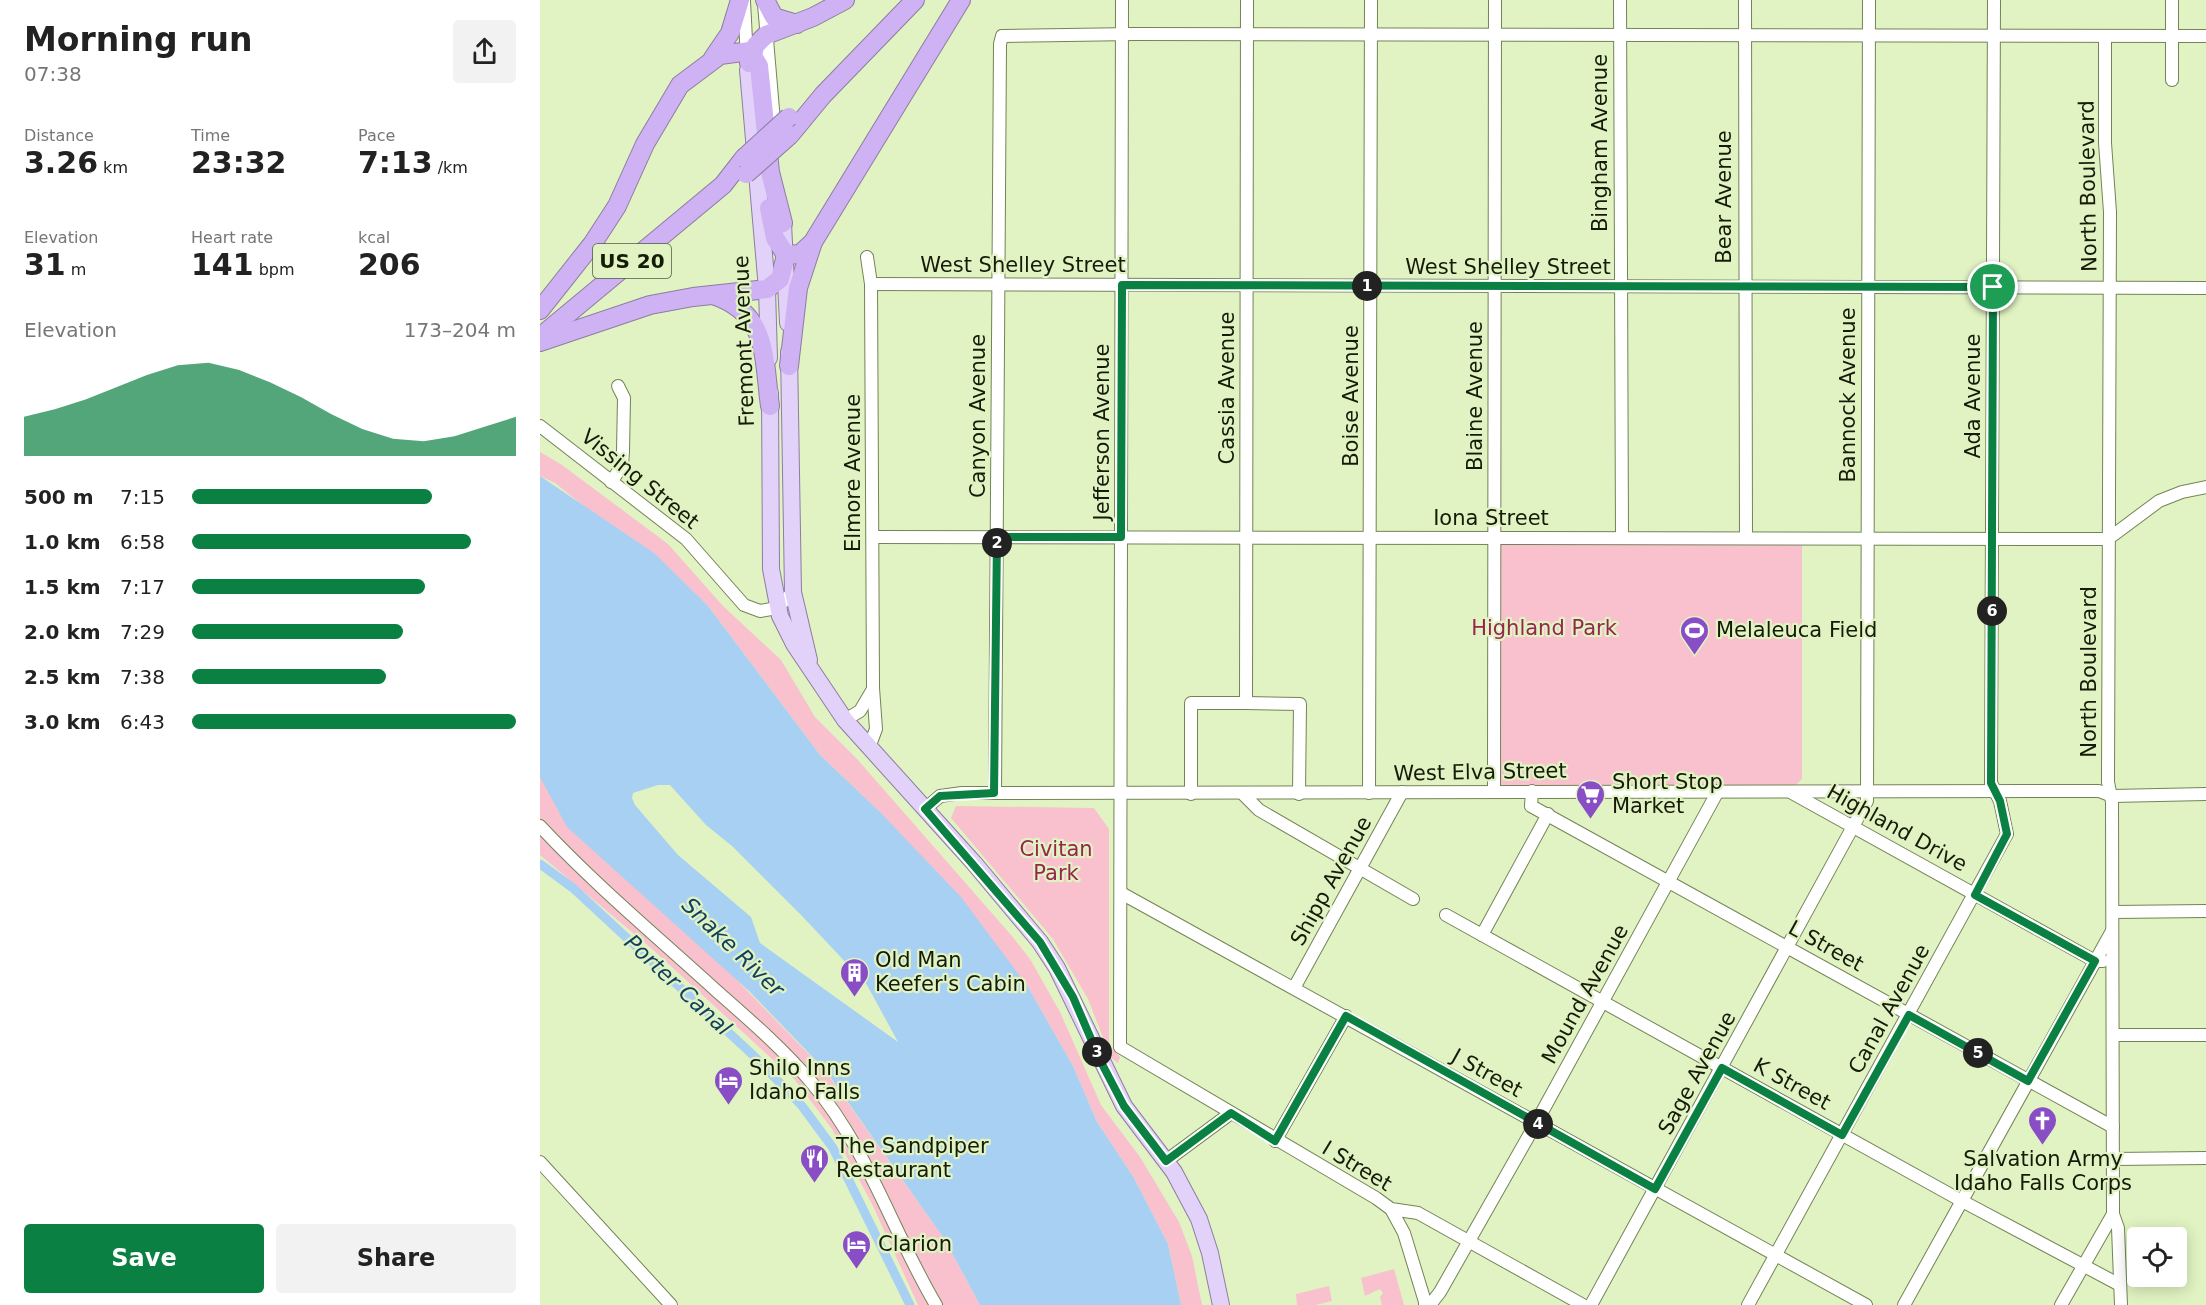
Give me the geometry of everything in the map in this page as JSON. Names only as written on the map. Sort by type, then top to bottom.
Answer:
[{"type":"highway","points":[[711,60],[730,33],[742,0]]},
{"type":"highway","points":[[764,0],[774,17],[797,24]]},
{"type":"highway","points":[[749,57],[766,35],[797,24],[845,0]]},
{"type":"highway","name":"US 20","points":[[540,337],[749,164],[823,95],[915,0]]},
{"type":"highway","points":[[789,366],[798,288],[813,242],[961,0]]},
{"type":"highway","points":[[540,310],[593,243],[616,206],[645,144],[680,85],[711,60],[728,52],[749,57],[759,66],[770,172],[783,223]]},
{"type":"highway","points":[[540,342],[650,305],[767,289],[780,279],[786,255],[772,229],[749,164]]},
{"type":"highway","points":[[786,255],[800,254],[813,242]]},
{"type":"highway","points":[[712,295],[731,301],[744,310],[754,324],[760,339],[770,406]]},
{"type":"main road","name":"Fremont Avenue","points":[[749,57],[749,164],[767,289],[770,547],[777,608],[794,644],[845,720],[870,745],[1040,942],[1073,997],[1101,1062],[1124,1106],[1166,1161],[1199,1220],[1210,1253],[1221,1305]]},
{"type":"main road","name":"Fremont Avenue","points":[[783,223],[786,255],[793,592],[813,672]]},
{"type":"street","name":"Fremont Avenue","points":[[742,0],[749,57]]},
{"type":"street","name":"Fremont Avenue","points":[[764,0],[783,223]]},
{"type":"street","name":"Jefferson Avenue","points":[[1120,1044],[1122,0]]},
{"type":"street","name":"Cassia Avenue","points":[[1246,703],[1247,0]]},
{"type":"street","name":"Boise Avenue","points":[[1369,793],[1371,0]]},
{"type":"street","name":"Blaine Avenue","points":[[1494,791],[1496,0]]},
{"type":"street","name":"Bingham Avenue","points":[[1620,0],[1622,538]]},
{"type":"street","name":"Bear Avenue","points":[[1745,0],[1743,287],[1746,538]]},
{"type":"street","name":"Bannock Avenue","points":[[1854,827],[1867,801],[1869,0]]},
{"type":"street","name":"Ada Avenue","points":[[1994,0],[1991,783],[1995,791]]},
{"type":"street","points":[[2172,0],[2172,80]]},
{"type":"street","name":"Canyon Avenue","points":[[994,793],[1000,38],[1006,34],[1122,34]]},
{"type":"street","points":[[1122,34],[2206,36]]},
{"type":"street","name":"North Boulevard","points":[[2105,36],[2105,143],[2110,212],[2108,782],[2112,796],[2113,1214],[2118,1228],[2121,1305]]},
{"type":"street","name":"Elmore Avenue","points":[[867,257],[872,284],[873,688],[876,729],[870,745]]},
{"type":"street","name":"West Shelley Street","points":[[872,284],[2206,288]]},
{"type":"street","points":[[610,482],[622,466],[624,398],[618,386]]},
{"type":"street","name":"Vissing Street","points":[[540,426],[686,539],[744,605],[760,611],[777,608]]},
{"type":"street","points":[[2109,539],[2158,501],[2182,492],[2206,487]]},
{"type":"street","name":"Iona Street","points":[[874,537],[2109,539]]},
{"type":"street","points":[[777,608],[783,605],[793,592]]},
{"type":"street","points":[[845,720],[860,711],[873,688]]},
{"type":"street","points":[[1191,794],[1191,703],[1246,703],[1300,704],[1299,794]]},
{"type":"street","name":"West Elva Street","points":[[920,804],[940,796],[994,793],[1119,795],[1494,791],[2099,791],[2112,796],[2206,794]]},
{"type":"street","name":"L Street","points":[[1532,791],[1532,806],[2113,1127]]},
{"type":"street","name":"Mound Avenue","points":[[1426,1304],[1433,1301],[1440,1292],[1469,1242],[1718,791]]},
{"type":"street","name":"Highland Drive","points":[[1789,791],[2095,961],[2113,961]]},
{"type":"street","name":"Canal Avenue","points":[[1748,1305],[2007,834],[1995,791]]},
{"type":"street","name":"Shipp Avenue","points":[[1294,988],[1402,792]]},
{"type":"street","points":[[1243,794],[1259,810],[1413,899]]},
{"type":"street","points":[[1482,934],[1548,814]]},
{"type":"street","name":"Sage Avenue","points":[[1591,1305],[1854,827]]},
{"type":"street","points":[[540,828],[774,1043],[812,1083],[852,1139],[869,1169],[936,1305]]},
{"type":"street","name":"J Street","points":[[1121,893],[1866,1305]]},
{"type":"street","points":[[2113,912],[2206,911]]},
{"type":"street","name":"K Street","points":[[1446,915],[1962,1201],[2120,1285]]},
{"type":"street","points":[[1904,1305],[2113,930]]},
{"type":"street","points":[[1275,1141],[1346,1016]]},
{"type":"street","points":[[2114,1035],[2206,1035]]},
{"type":"street","name":"I Street","points":[[1120,1044],[1126,1052],[1275,1141],[1376,1197],[1391,1209],[1418,1213],[1583,1305]]},
{"type":"street","points":[[1166,1161],[1231,1113]]},
{"type":"street","points":[[2113,1159],[2206,1158]]},
{"type":"street","points":[[540,1162],[671,1305]]},
{"type":"street","points":[[1391,1209],[1404,1233],[1426,1304]]},
{"type":"street","points":[[2061,1305],[2113,1214]]},
{"type":"green space","points":[[540,452],[562,465],[668,544],[723,606],[781,660],[815,717],[857,759],[1030,959],[1060,1012],[1101,1105],[1140,1157],[1179,1222],[1192,1256],[1202,1305],[1181,1305],[1168,1244],[1134,1178],[1097,1122],[1073,1066],[1028,987],[878,810],[820,755],[708,606],[555,483],[540,476]]},
{"type":"green space","name":"Melaleuca Field","points":[[1494,538],[1802,538],[1802,779],[1789,791],[1494,791]]},
{"type":"green space","points":[[540,777],[826,1072],[945,1240],[980,1305],[918,1305],[872,1204],[832,1129],[795,1080],[651,948],[540,855]]},
{"type":"green space","name":"Civitan Park","points":[[956,806],[1094,808],[1109,829],[1109,1041],[1111,1048],[1120,1057],[1118,1063],[1111,1058],[1088,999],[1053,939],[951,818]]},
{"type":"green space","points":[[1394,1269],[1404,1305],[1382,1305],[1380,1297],[1383,1293],[1380,1289],[1365,1296],[1361,1278]]},
{"type":"green space","points":[[1329,1286],[1332,1301],[1315,1305],[1297,1305],[1296,1294]]},
{"type":"water","name":"Snake River","points":[[540,476],[654,553],[708,606],[820,755],[878,810],[961,897],[1028,987],[1073,1066],[1097,1122],[1134,1178],[1168,1244],[1181,1305],[980,1305],[945,1240],[826,1071],[749,991],[567,827],[540,777]],"holes":[[[658,785],[670,785],[706,825],[732,846],[867,985],[898,1042],[760,943],[751,917],[678,855],[635,805],[632,798],[633,793]]]},
{"type":"waterway","name":"Porter Canal","points":[[540,864],[573,888],[754,1056],[802,1106],[833,1148],[910,1305]]},
{"type":"place","name":"Melaleuca Field","points":[[1695,656]]},
{"type":"place","name":"Short Stop Market","points":[[1591,820]]},
{"type":"place","name":"Old Man Keefer's Cabin","points":[[854,998]]},
{"type":"place","name":"Shilo Inns Idaho Falls","points":[[728,1106]]},
{"type":"place","name":"Salvation Army Idaho Falls Corps","points":[[2043,1146]]},
{"type":"place","name":"The Sandpiper Restaurant","points":[[815,1184]]},
{"type":"place","name":"Clarion","points":[[857,1270]]},
{"type":"route","points":[[1122,285],[1993,287],[1991,783],[2000,801],[2007,834],[1975,895],[2095,961],[2028,1081],[1909,1015],[1842,1135],[1722,1068],[1655,1189],[1346,1016],[1285,1128],[1275,1141],[1231,1113],[1166,1161],[1124,1106],[1101,1062],[1073,997],[1040,942],[925,809],[940,796],[994,793],[997,537],[1121,537],[1122,285]]},
{"type":"park label","name":"Highland Park","points":[[1544,628]]}]
